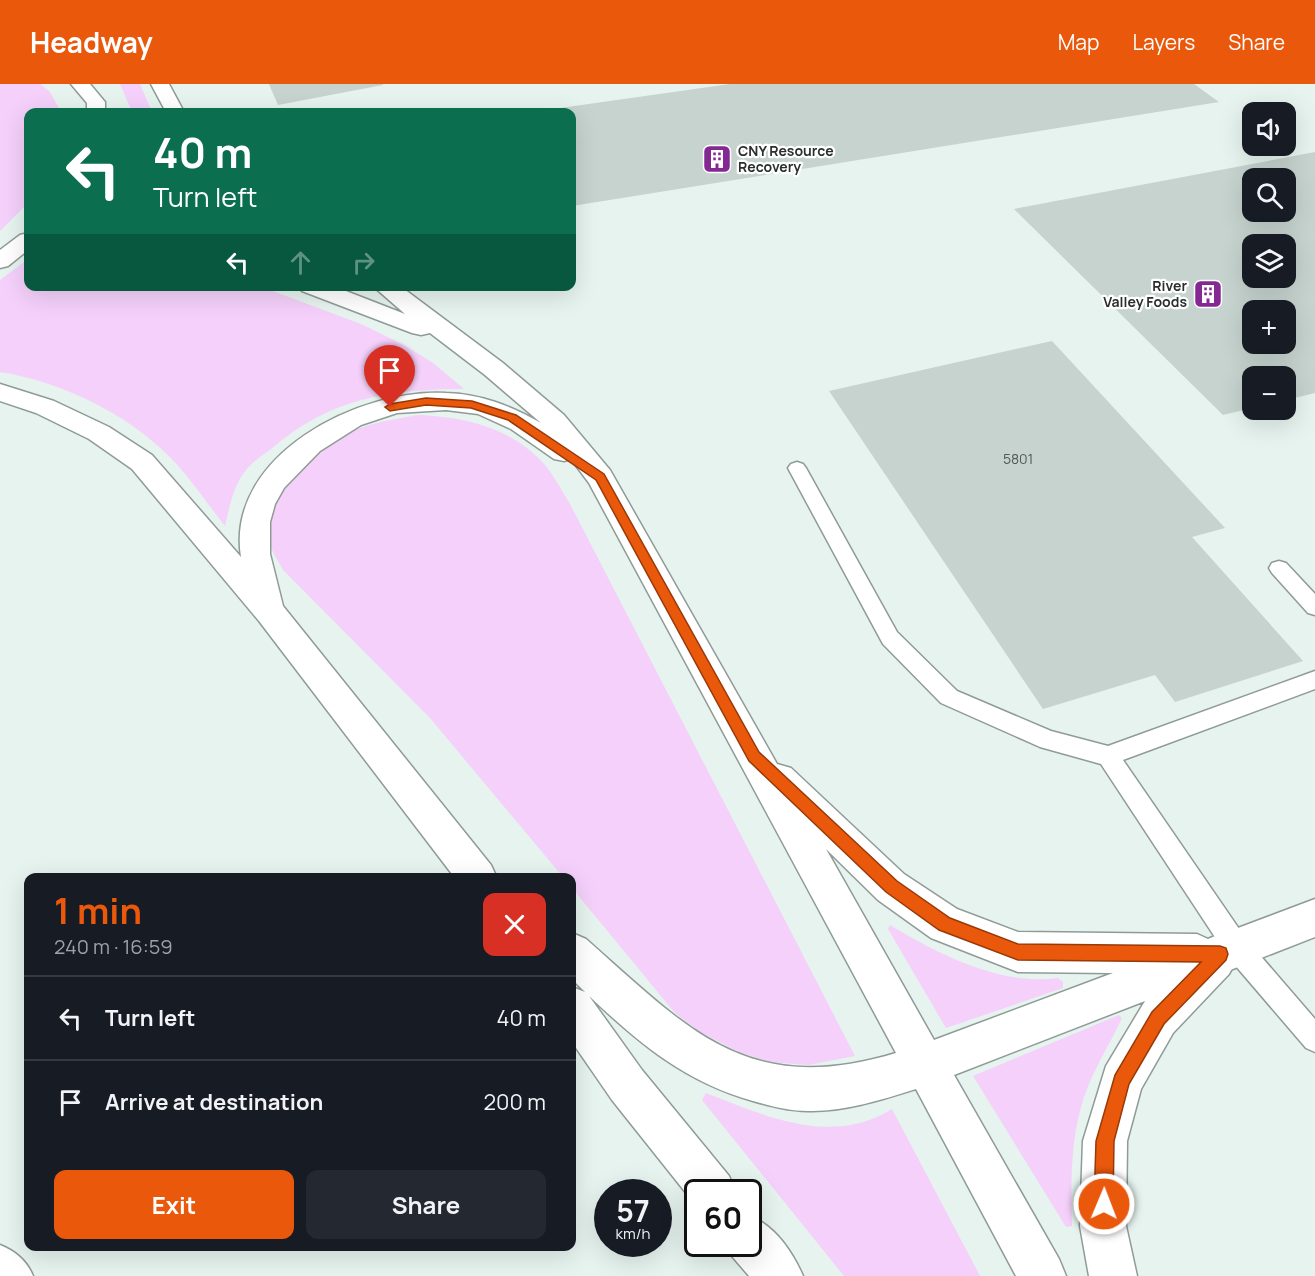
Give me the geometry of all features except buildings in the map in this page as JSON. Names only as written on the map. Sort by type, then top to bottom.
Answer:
[{"type":"main road","points":[[80,84],[96,102],[96,108]]},
{"type":"main road","points":[[160,84],[172,108]]},
{"type":"main road","points":[[0,261],[24,243]]},
{"type":"main road","points":[[323,291],[462,344]]},
{"type":"main road","points":[[391,291],[462,344],[555,421],[600,477],[1042,1276]]},
{"type":"main road","points":[[0,392],[45,407],[99,433],[142,462],[270,612],[477,872]]},
{"type":"main road","points":[[270,612],[254,545],[255,521],[270,483],[310,442],[343,421],[372,410],[426,401],[472,404],[512,418],[600,477]]},
{"type":"main road","points":[[754,757],[891,887],[945,924],[1018,952],[1228,951]]},
{"type":"main road","points":[[576,957],[677,1045],[711,1065],[750,1078],[809,1090],[862,1082],[924,1065],[1315,918]]},
{"type":"main road","points":[[1113,1276],[1103,1226],[1105,1141],[1121,1081],[1158,1018],[1228,951]]},
{"type":"main road","points":[[576,1013],[627,1085],[702,1179]]},
{"type":"main road","points":[[762,1255],[779,1276]]},
{"type":"lane","points":[[797,468],[890,638],[950,697],[1048,740],[1108,756],[1315,680]]},
{"type":"lane","points":[[1279,568],[1315,607]]},
{"type":"lane","points":[[1108,756],[1228,951],[1315,1039]]},
{"type":"lane","points":[[0,1260],[18,1276]]},
{"type":"shaded area","points":[[0,84],[40,84],[50,92],[59,108],[24,108],[24,207],[0,231]]},
{"type":"shaded area","points":[[120,84],[140,84],[150,108],[130,108]]},
{"type":"shaded area","points":[[24,262],[24,291],[273,291],[361,324],[406,346],[433,363],[464,389],[410,391],[386,395],[362,400],[316,418],[293,432],[248,467],[235,489],[225,526],[170,457],[134,427],[113,413],[69,392],[47,383],[0,372],[0,280]]},
{"type":"shaded area","points":[[419,415],[471,422],[503,433],[518,442],[532,452],[552,474],[570,504],[855,1056],[808,1065],[769,1062],[737,1051],[700,1032],[675,1013],[576,893],[576,873],[560,873],[430,718],[283,570],[272,550],[269,532],[271,514],[277,497],[300,467],[329,444],[362,427]]},
{"type":"shaded area","points":[[890,925],[928,947],[970,965],[1014,977],[1058,978],[1063,982],[1063,988],[946,1028],[888,929]]},
{"type":"shaded area","points":[[1119,1015],[1122,1018],[1092,1077],[1079,1113],[1072,1161],[1072,1226],[1066,1227],[973,1076]]},
{"type":"shaded area","points":[[706,1093],[775,1118],[822,1127],[846,1126],[869,1120],[892,1109],[980,1276],[844,1276],[702,1100]]},
{"type":"place","name":"CNY Resource Recovery","points":[[717,159]]},
{"type":"place","name":"River Valley Foods","points":[[1208,294]]},
{"type":"route","points":[[390,407],[426,401],[472,404],[512,418],[600,477],[754,757],[891,887],[945,924],[1018,952],[1220,954],[1158,1018],[1121,1081],[1105,1141],[1104,1204]]}]
